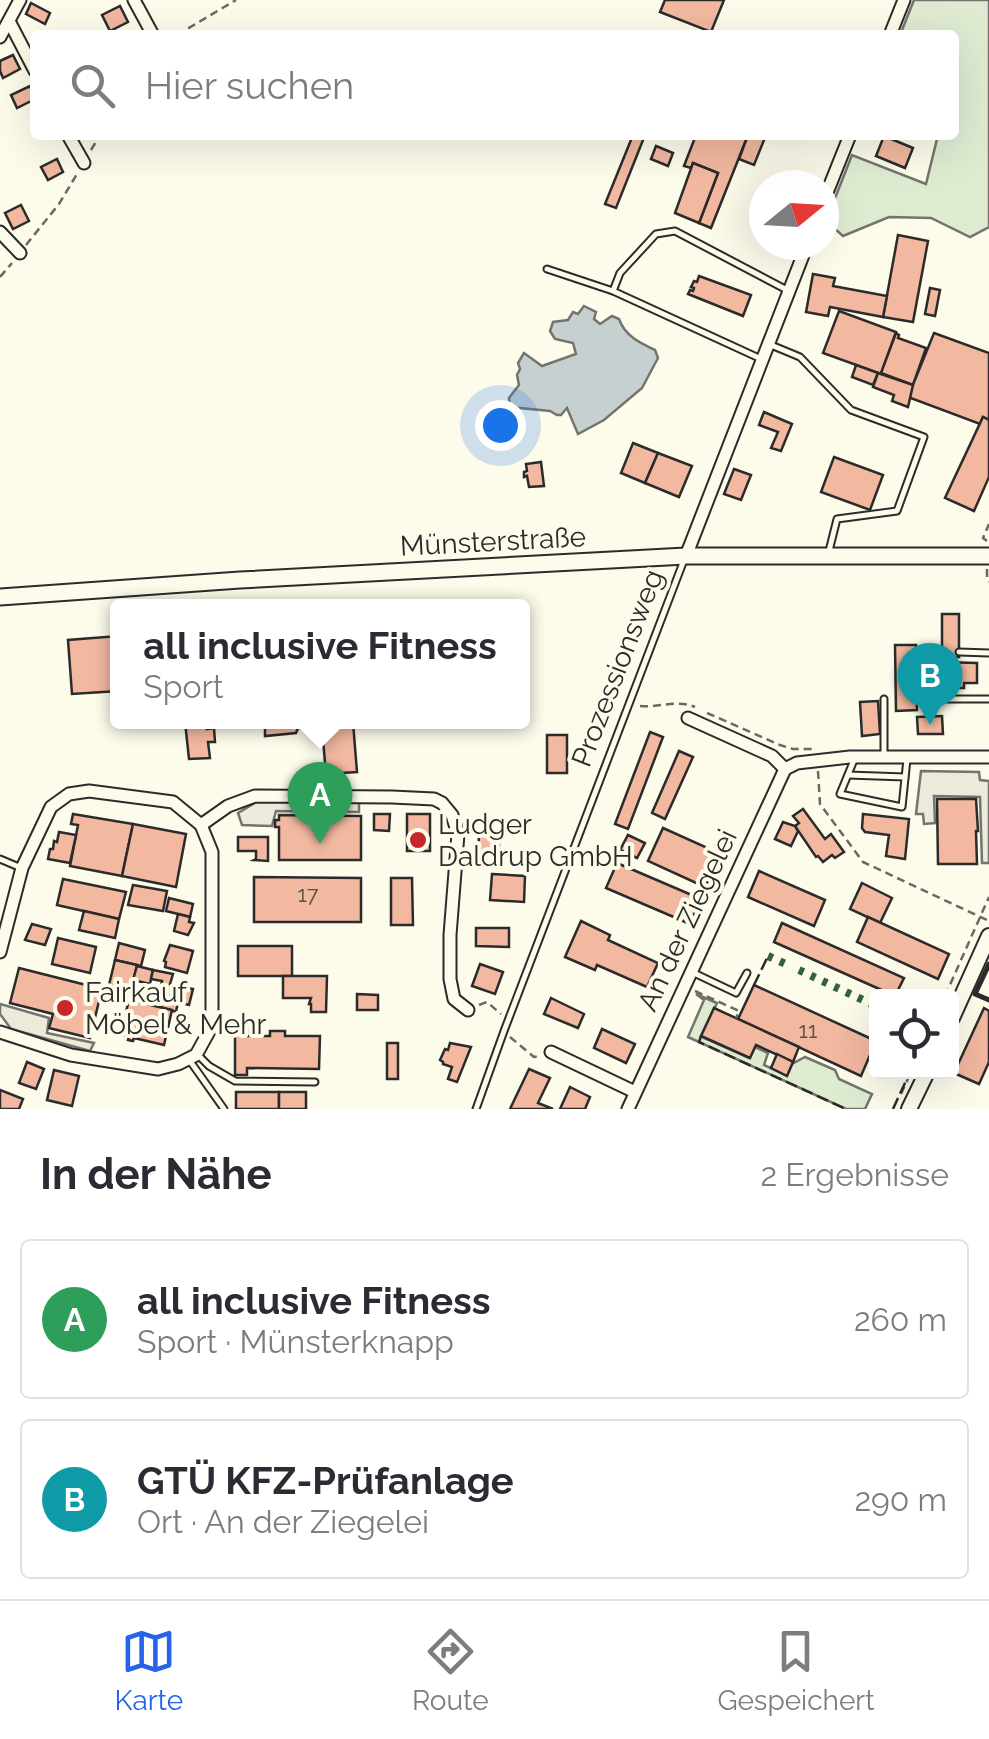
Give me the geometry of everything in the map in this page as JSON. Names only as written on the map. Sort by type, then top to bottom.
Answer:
[{"type":"main road","name":"Münsterstraße","points":[[0,596],[686,556],[988,556]]},
{"type":"street","points":[[0,35],[20,0]]},
{"type":"street","points":[[134,0],[150,30]]},
{"type":"street","points":[[892,30],[904,0]]},
{"type":"street","points":[[9,20],[30,61]]},
{"type":"street","points":[[71,140],[84,163]]},
{"type":"street","points":[[836,170],[848,140]]},
{"type":"street","points":[[0,232],[20,253]]},
{"type":"street","name":"Prozessionsweg","points":[[686,556],[800,260]]},
{"type":"street","points":[[688,718],[772,756],[784,769],[798,763],[855,757],[989,758]]},
{"type":"street","name":"An der Ziegelei","points":[[628,1109],[784,769]]},
{"type":"street","points":[[0,952],[22,868],[51,807],[70,794],[89,791],[173,802],[201,825],[212,852],[212,1026],[192,1056],[158,1069],[71,1055],[0,1032]]},
{"type":"street","points":[[201,825],[228,806],[255,796],[434,799],[442,804],[452,815],[458,834],[450,978],[454,999],[468,1010]]},
{"type":"street","points":[[959,1002],[989,936]]},
{"type":"street","points":[[550,1052],[635,1092]]},
{"type":"street","points":[[904,1103],[922,1079]]},
{"type":"lane","points":[[612,290],[620,274],[656,234],[675,231],[789,291]]},
{"type":"lane","points":[[548,269],[612,290],[762,360]]},
{"type":"lane","points":[[768,344],[800,357],[851,410],[924,437],[897,511],[837,519],[828,555]]},
{"type":"lane","name":"Prozessionsweg","points":[[476,1109],[686,556]]},
{"type":"lane","points":[[942,652],[932,652],[933,699],[989,699]]},
{"type":"lane","points":[[958,652],[989,654]]},
{"type":"lane","points":[[884,699],[884,758]]},
{"type":"lane","points":[[855,757],[840,794],[902,807],[907,758]]},
{"type":"lane","points":[[848,775],[905,777]]},
{"type":"lane","points":[[0,859],[22,868]]},
{"type":"lane","points":[[691,971],[736,993],[747,973]]},
{"type":"lane","points":[[192,1056],[235,1081],[315,1082]]},
{"type":"lane","points":[[192,1056],[224,1109]]},
{"type":"path","points":[[185,30],[236,0]]},
{"type":"path","points":[[0,277],[59,204],[97,140]]},
{"type":"path","points":[[988,556],[988,542],[983,538],[989,524]]},
{"type":"path","points":[[817,761],[820,804],[863,862],[989,921]]},
{"type":"path","points":[[948,989],[989,897]]},
{"type":"path","points":[[684,986],[739,1011],[736,1018]]},
{"type":"path","points":[[468,1010],[487,1002],[508,1022]]},
{"type":"path","points":[[504,1031],[534,1057],[550,1052]]},
{"type":"green space","points":[[914,0],[989,0],[989,227],[970,237],[931,218],[889,217],[843,236],[839,232],[839,188],[852,155],[926,184],[937,140],[959,140],[959,30],[902,30]]},
{"type":"green space","points":[[696,994],[717,1003],[702,1037],[749,1058],[755,1047],[768,1053],[764,1065],[786,1075],[792,1064],[805,1057],[835,1070],[839,1079],[872,1094],[865,1109],[846,1109],[688,1037],[704,1000]]},
{"type":"shaded area","points":[[584,306],[596,312],[594,319],[600,324],[612,316],[619,319],[629,334],[655,350],[658,358],[642,388],[604,420],[578,434],[567,408],[557,415],[510,407],[509,398],[519,385],[518,363],[524,353],[542,366],[576,354],[573,343],[555,339],[550,331],[553,322],[568,320]]},
{"type":"shaded area","points":[[921,771],[979,772],[980,780],[989,781],[989,863],[982,863],[980,797],[934,796],[935,823],[924,824],[923,814],[916,814]]},
{"type":"shaded area","points":[[258,801],[359,801],[359,812],[276,811],[272,826],[242,825],[238,813]]},
{"type":"shaded area","points":[[0,1004],[49,1018],[47,1033],[94,1043],[90,1051],[11,1029],[0,1014]]},
{"type":"building","points":[[665,0],[724,0],[712,30],[660,12]]},
{"type":"building","points":[[31,3],[50,13],[45,24],[26,14]]},
{"type":"building","points":[[120,6],[128,22],[110,30],[102,15]]},
{"type":"building","points":[[13,55],[20,69],[3,78],[0,61]]},
{"type":"building","points":[[30,86],[30,102],[17,108],[11,95]]},
{"type":"building","points":[[631,140],[643,140],[616,208],[605,204]]},
{"type":"building","points":[[694,140],[746,140],[711,228],[699,223],[718,173],[693,163],[691,168],[684,166]]},
{"type":"building","points":[[746,140],[764,140],[754,165],[739,159]]},
{"type":"building","points":[[882,140],[913,148],[905,168],[876,156]]},
{"type":"building","points":[[656,146],[673,153],[668,166],[651,159]]},
{"type":"building","points":[[57,159],[63,172],[48,180],[41,167]]},
{"type":"building","points":[[693,163],[718,173],[699,223],[675,213]]},
{"type":"building","points":[[21,205],[29,221],[13,229],[5,213]]},
{"type":"building","points":[[898,235],[928,241],[913,322],[883,317]]},
{"type":"building","points":[[813,274],[835,278],[833,286],[887,296],[883,317],[830,307],[828,316],[806,312]]},
{"type":"building","points":[[699,276],[751,295],[743,316],[688,294]]},
{"type":"building","points":[[930,288],[940,290],[935,316],[925,314]]},
{"type":"building","points":[[839,311],[896,332],[881,374],[823,353]]},
{"type":"building","points":[[896,333],[898,338],[926,348],[913,385],[881,373]]},
{"type":"building","points":[[934,333],[989,353],[989,420],[983,417],[980,424],[908,397]]},
{"type":"building","points":[[856,365],[878,373],[873,385],[852,377]]},
{"type":"building","points":[[878,373],[913,385],[908,407],[892,401],[894,395],[873,387]]},
{"type":"building","points":[[764,412],[792,424],[781,451],[771,448],[778,432],[759,425]]},
{"type":"building","points":[[983,417],[989,420],[989,477],[974,511],[945,498]]},
{"type":"building","points":[[633,443],[658,453],[645,483],[621,473]]},
{"type":"building","points":[[658,453],[692,466],[679,497],[645,483]]},
{"type":"building","points":[[834,457],[883,475],[870,510],[821,492]]},
{"type":"building","points":[[541,462],[544,486],[529,487],[527,476],[524,477],[526,464]]},
{"type":"building","points":[[734,469],[751,475],[741,500],[724,494]]},
{"type":"building","points":[[942,614],[959,614],[959,657],[942,657]]},
{"type":"building","points":[[110,637],[110,692],[72,694],[68,640]]},
{"type":"building","points":[[895,645],[916,645],[917,710],[896,711]]},
{"type":"building","points":[[940,662],[977,663],[977,683],[964,683],[964,688],[940,688]]},
{"type":"building","points":[[878,701],[880,734],[862,736],[860,702]]},
{"type":"building","points":[[942,716],[943,734],[918,734],[917,717]]},
{"type":"building","points":[[186,729],[214,729],[215,742],[208,742],[210,758],[189,759]]},
{"type":"building","points":[[265,729],[298,729],[296,733],[265,736]]},
{"type":"building","points":[[322,729],[354,729],[357,772],[326,774]]},
{"type":"building","points":[[650,732],[663,737],[628,829],[615,824]]},
{"type":"building","points":[[547,735],[567,735],[567,773],[547,773]]},
{"type":"building","points":[[679,751],[693,757],[665,819],[652,813]]},
{"type":"building","points":[[937,799],[976,799],[977,864],[938,864]]},
{"type":"building","points":[[803,809],[825,839],[831,834],[844,852],[823,862],[816,857],[795,826],[799,823],[793,816]]},
{"type":"building","points":[[73,814],[133,824],[122,876],[70,866],[78,825],[71,824]]},
{"type":"building","points":[[374,814],[390,814],[389,831],[374,830]]},
{"type":"building","name":"Ludger Daldrup GmbH","points":[[407,814],[430,814],[430,851],[407,851]]},
{"type":"building","points":[[863,814],[909,819],[905,859],[886,856],[889,835],[865,832]]},
{"type":"building","points":[[279,815],[361,816],[361,860],[279,860],[279,827],[275,827],[275,820],[279,820]]},
{"type":"building","points":[[783,822],[798,831],[791,846],[775,839]]},
{"type":"building","points":[[133,824],[186,834],[176,887],[122,876]]},
{"type":"building","points":[[663,828],[721,854],[705,887],[648,861]]},
{"type":"building","points":[[59,832],[76,835],[70,863],[48,859]]},
{"type":"building","points":[[479,835],[499,835],[499,854],[478,854]]},
{"type":"building","points":[[628,835],[645,843],[637,858],[620,850]]},
{"type":"building","points":[[238,837],[268,837],[268,861],[254,860],[256,851],[238,851]]},
{"type":"building","points":[[617,863],[701,899],[690,924],[606,888]]},
{"type":"building","points":[[759,871],[825,900],[814,926],[748,897]]},
{"type":"building","points":[[492,874],[525,876],[524,902],[490,900]]},
{"type":"building","points":[[254,877],[361,878],[361,922],[254,922]]},
{"type":"building","points":[[391,878],[412,878],[413,925],[391,925]]},
{"type":"building","points":[[63,879],[126,892],[119,919],[57,905]]},
{"type":"building","points":[[862,883],[892,898],[880,923],[850,909]]},
{"type":"building","points":[[133,885],[167,891],[163,911],[128,905]]},
{"type":"building","points":[[169,898],[193,904],[190,917],[166,911]]},
{"type":"building","points":[[84,911],[119,919],[115,938],[79,930]]},
{"type":"building","points":[[178,914],[190,917],[189,922],[194,923],[188,935],[174,931]]},
{"type":"building","points":[[868,917],[949,954],[938,979],[857,942]]},
{"type":"building","points":[[581,921],[610,935],[608,940],[658,963],[647,987],[597,965],[595,970],[565,957]]},
{"type":"building","points":[[782,923],[904,978],[898,989],[879,989],[774,942]]},
{"type":"building","points":[[32,924],[51,929],[45,945],[25,940]]},
{"type":"building","points":[[476,928],[509,928],[509,947],[476,946]]},
{"type":"building","points":[[58,938],[96,947],[90,973],[52,964]]},
{"type":"building","points":[[119,943],[145,950],[141,966],[115,960]]},
{"type":"building","points":[[170,945],[193,951],[187,973],[165,967]]},
{"type":"building","points":[[238,946],[292,946],[292,976],[238,976]]},
{"type":"building","points":[[115,960],[137,965],[131,991],[109,985]]},
{"type":"building","points":[[480,964],[503,972],[495,994],[472,986]]},
{"type":"building","points":[[137,966],[153,970],[150,984],[133,980]]},
{"type":"building","name":"Fairkauf Möbel & Mehr","points":[[19,968],[102,989],[90,1038],[49,1028],[53,1014],[10,1003]]},
{"type":"building","points":[[153,970],[173,974],[170,984],[193,989],[189,1005],[178,1002],[176,1012],[156,1006],[162,981],[151,979]]},
{"type":"building","points":[[283,976],[327,976],[326,1012],[311,1012],[311,998],[283,998]]},
{"type":"building","points":[[754,985],[869,1038],[869,1057],[861,1076],[738,1019]]},
{"type":"building","points":[[357,994],[378,995],[378,1010],[357,1010]]},
{"type":"building","points":[[551,998],[584,1014],[578,1028],[544,1014]]},
{"type":"building","points":[[129,1000],[172,1010],[164,1045],[128,1040],[129,1036],[120,1034]]},
{"type":"building","points":[[714,1008],[799,1047],[793,1062],[756,1045],[750,1058],[701,1036]]},
{"type":"building","points":[[984,1008],[989,1011],[989,1062],[979,1084],[959,1075],[959,1062]]},
{"type":"building","points":[[235,1029],[247,1029],[247,1036],[270,1036],[270,1031],[285,1031],[285,1036],[320,1036],[319,1069],[247,1068],[247,1075],[235,1075]]},
{"type":"building","points":[[602,1029],[635,1044],[626,1063],[594,1048]]},
{"type":"building","points":[[387,1043],[398,1043],[398,1079],[387,1079]]},
{"type":"building","points":[[450,1043],[471,1047],[457,1082],[448,1079],[452,1067],[440,1060]]},
{"type":"building","points":[[777,1054],[793,1062],[787,1076],[771,1068]]},
{"type":"building","points":[[27,1062],[44,1069],[36,1089],[19,1083]]},
{"type":"building","points":[[529,1069],[550,1078],[538,1103],[553,1109],[510,1109]]},
{"type":"building","points":[[54,1070],[79,1076],[72,1106],[47,1100]]},
{"type":"building","points":[[570,1087],[590,1097],[585,1109],[560,1109]]},
{"type":"building","points":[[0,1090],[23,1099],[19,1109],[0,1109]]},
{"type":"building","points":[[236,1092],[279,1092],[279,1109],[236,1109]]},
{"type":"building","points":[[279,1092],[306,1092],[306,1109],[279,1109]]},
{"type":"hedge","points":[[768,956],[790,966]]},
{"type":"hedge","points":[[799,970],[869,1003]]},
{"type":"fence","points":[[754,985],[768,956]]},
{"type":"fence","points":[[701,1036],[699,1042],[846,1109]]},
{"type":"fence","points":[[893,1109],[907,1079]]},
{"type":"wall","points":[[989,964],[975,994],[989,1000]]},
{"type":"place","name":"GTÜ KFZ-Prüfanlage","points":[[930,725]]},
{"type":"place","name":"Ludger Daldrup GmbH","points":[[418,840]]},
{"type":"place","name":"all inclusive Fitness","points":[[320,844]]},
{"type":"place","name":"Fairkauf Möbel & Mehr","points":[[65,1008]]}]
